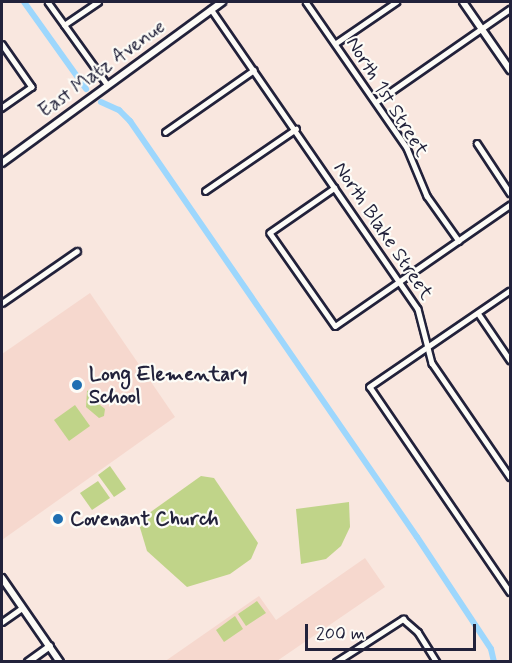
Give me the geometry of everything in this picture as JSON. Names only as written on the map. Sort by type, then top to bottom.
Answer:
[{"type":"street","points":[[48,2],[107,84]]},
{"type":"street","points":[[64,25],[98,2]]},
{"type":"street","name":"East Matz Avenue","points":[[2,162],[222,2]]},
{"type":"street","name":"North 1st Street","points":[[306,2],[407,148],[427,196],[459,241]]},
{"type":"street","points":[[336,43],[396,2]]},
{"type":"street","points":[[463,2],[510,69]]},
{"type":"street","name":"North Blake Street","points":[[212,9],[423,317],[428,347],[436,369],[510,477]]},
{"type":"street","points":[[376,102],[510,9]]},
{"type":"street","points":[[2,44],[32,87],[2,108]]},
{"type":"street","points":[[165,132],[254,70]]},
{"type":"street","points":[[205,191],[296,129]]},
{"type":"street","points":[[477,143],[510,193]]},
{"type":"street","points":[[335,188],[270,233],[335,326],[510,205]]},
{"type":"street","points":[[2,303],[77,251]]},
{"type":"street","points":[[510,291],[370,387],[510,592]]},
{"type":"street","points":[[478,313],[510,360]]},
{"type":"street","points":[[2,578],[60,662]]},
{"type":"street","points":[[2,622],[22,608]]},
{"type":"street","points":[[336,662],[403,620],[412,625],[437,662]]},
{"type":"street","points":[[28,662],[50,646]]},
{"type":"shaded area","name":"Long Elementary School","points":[[90,293],[175,417],[2,540],[2,354]]},
{"type":"shaded area","points":[[365,558],[385,587],[277,661],[164,662],[259,596],[276,620]]},
{"type":"green space","points":[[91,389],[95,401],[105,409],[104,416],[99,418],[86,407],[87,391]]},
{"type":"green space","points":[[75,405],[90,426],[69,441],[54,420]]},
{"type":"green space","points":[[110,466],[126,489],[114,497],[98,475]]},
{"type":"green space","points":[[201,476],[214,478],[258,543],[251,559],[230,574],[187,587],[147,551],[138,521]]},
{"type":"green space","points":[[98,481],[110,498],[92,510],[80,493]]},
{"type":"green space","points":[[349,502],[350,527],[341,546],[326,559],[301,564],[296,509]]},
{"type":"green space","points":[[257,601],[266,613],[246,626],[238,614]]},
{"type":"green space","points":[[235,616],[243,629],[224,642],[216,630]]},
{"type":"waterway","points":[[24,2],[86,89]]},
{"type":"waterway","points":[[101,102],[119,110],[130,121],[417,537],[491,649],[494,662]]},
{"type":"place","name":"Long Elementary School","points":[[77,385]]},
{"type":"place","name":"Covenant Church","points":[[58,519]]}]
